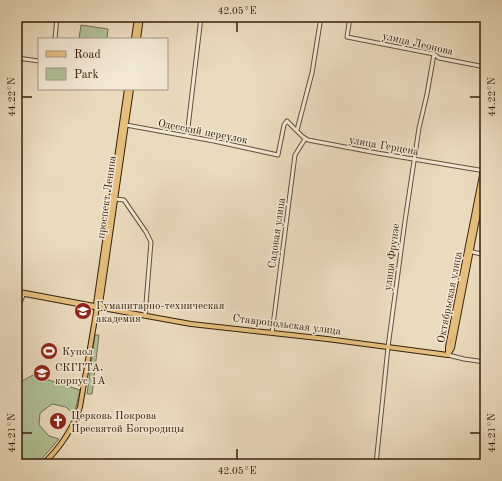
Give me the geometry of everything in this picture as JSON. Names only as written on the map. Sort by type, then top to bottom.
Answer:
[{"type":"highway","name":"Ставропольская улица","points":[[17,292],[97,307]]},
{"type":"main road","points":[[134,38],[137,17]]},
{"type":"main road","points":[[138,38],[141,17]]},
{"type":"main road","name":"проспект Ленина","points":[[42,464],[64,438],[78,413],[82,398],[97,307],[96,304],[127,90]]},
{"type":"main road","name":"проспект Ленина","points":[[97,307],[100,304],[130,90]]},
{"type":"main road","name":"Октябрьская улица","points":[[469,251],[485,160]]},
{"type":"main road","name":"Октябрьская улица","points":[[448,355],[448,347],[485,177]]},
{"type":"main road","name":"Ставропольская улица","points":[[97,307],[191,324],[448,355]]},
{"type":"street","points":[[55,38],[57,17]]},
{"type":"street","points":[[187,136],[201,17]]},
{"type":"street","points":[[305,139],[297,130],[312,72],[321,17]]},
{"type":"street","name":"улица Леонова","points":[[350,17],[347,37],[434,54],[439,58],[485,67]]},
{"type":"street","name":"улица Фрунзе","points":[[376,464],[388,347],[405,221],[414,159],[434,54]]},
{"type":"street","points":[[17,58],[38,61]]},
{"type":"street","name":"Одесский переулок","points":[[126,125],[278,155],[284,125],[287,121],[297,130]]},
{"type":"street","name":"улица Герцена","points":[[305,139],[484,171]]},
{"type":"street","name":"Садовая улица","points":[[272,333],[295,155],[305,139]]},
{"type":"street","points":[[115,199],[124,200],[146,232],[150,242],[145,316]]},
{"type":"street","points":[[469,251],[485,255]]},
{"type":"street","points":[[17,310],[24,293]]},
{"type":"street","name":"Ставропольская улица","points":[[448,355],[485,362]]},
{"type":"street","points":[[17,366],[21,375],[17,389]]},
{"type":"street","points":[[17,462],[32,464]]},
{"type":"green space","points":[[81,25],[108,29],[107,38],[79,38]]},
{"type":"green space","points":[[95,335],[99,335],[92,394],[87,394]]},
{"type":"green space","points":[[33,375],[80,390],[74,415],[66,407],[52,404],[40,413],[39,425],[49,436],[59,439],[39,462],[17,459],[17,400],[22,381]]},
{"type":"place","name":"Гуманитарно-техническая академия","points":[[83,311]]},
{"type":"place","name":"Купол","points":[[49,351]]},
{"type":"place","name":"СКГГТА, корпус 1А","points":[[42,373]]},
{"type":"place","name":"Церковь Покрова Пресвятой Богородицы","points":[[58,421]]}]
